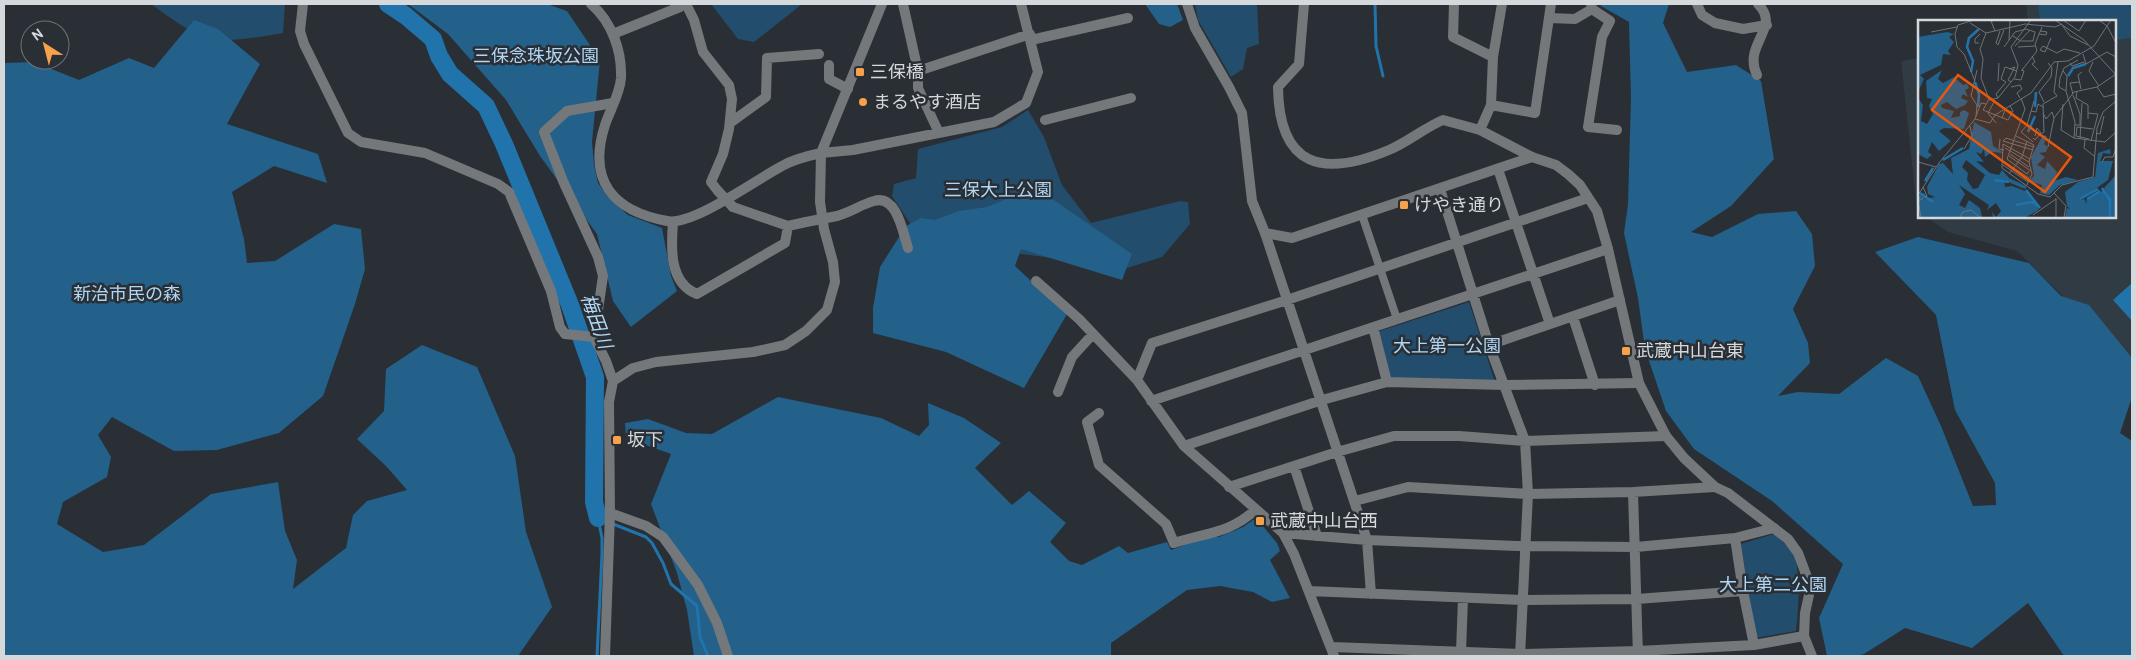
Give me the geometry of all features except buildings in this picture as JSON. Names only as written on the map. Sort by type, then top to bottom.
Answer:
[{"type":"street","points":[[302,4],[300,31],[304,44],[348,133],[361,142],[425,153],[498,184],[509,192],[550,291],[560,327],[565,334],[594,337]]},
{"type":"street","points":[[591,4],[598,10],[613,34],[620,55],[621,80],[600,145],[600,169],[607,189],[621,204],[639,215],[673,222],[703,212],[794,159],[821,153],[853,150],[994,122],[1026,103],[1038,72],[1021,4]]},
{"type":"street","points":[[613,34],[648,21],[684,4],[694,20],[703,52],[729,85],[732,99],[730,123],[723,154],[711,182],[734,207],[788,226],[852,212],[876,200],[887,202],[895,209],[908,248]]},
{"type":"street","points":[[613,381],[633,368],[656,362],[753,352],[785,345],[820,319],[827,310],[835,282],[833,262],[824,229],[820,202],[821,153],[882,4]]},
{"type":"street","points":[[903,4],[918,71],[918,88],[939,133]]},
{"type":"street","points":[[1188,4],[1195,28],[1242,113],[1252,201],[1322,400],[1337,452],[1367,540],[1371,594]]},
{"type":"street","points":[[1304,4],[1298,64],[1278,87],[1278,106],[1282,127],[1290,143],[1302,157],[1319,163],[1339,163],[1358,160],[1389,150],[1443,120],[1480,130],[1532,157],[1556,165],[1580,186],[1597,211],[1608,249],[1639,383],[1666,436],[1684,458],[1715,487],[1728,493],[1788,539],[1793,546],[1804,565],[1807,577],[1809,595],[1805,613],[1804,636],[1812,656]]},
{"type":"street","points":[[1454,4],[1453,37],[1493,57]]},
{"type":"street","points":[[1480,130],[1491,105],[1493,57],[1502,4]]},
{"type":"street","points":[[1491,105],[1535,113],[1552,4]]},
{"type":"street","points":[[1697,4],[1702,15],[1715,23],[1743,28],[1766,25]]},
{"type":"street","points":[[1757,75],[1754,67],[1755,46],[1766,25],[1764,10],[1758,4]]},
{"type":"street","points":[[1550,18],[1575,19],[1591,6],[1610,21],[1602,37],[1588,127],[1617,130]]},
{"type":"street","points":[[918,71],[1030,37],[1128,18]]},
{"type":"street","points":[[730,123],[766,97],[767,58],[819,54]]},
{"type":"street","points":[[829,65],[829,79],[848,89]]},
{"type":"street","points":[[1044,120],[1131,98]]},
{"type":"street","points":[[604,656],[610,513],[609,402],[613,381],[606,361],[594,337],[602,276],[591,238],[563,181],[544,132],[567,111],[613,103]]},
{"type":"street","points":[[1265,234],[1292,238],[1532,157]]},
{"type":"street","points":[[1498,170],[1550,324]]},
{"type":"street","points":[[1440,189],[1489,344],[1525,441],[1528,494],[1520,655]]},
{"type":"street","points":[[1137,380],[1152,343],[1287,300],[1588,198]]},
{"type":"street","points":[[1362,215],[1397,319]]},
{"type":"street","points":[[673,222],[673,264],[689,291],[697,294],[785,243],[788,226]]},
{"type":"street","points":[[1151,401],[1533,272],[1608,249]]},
{"type":"street","points":[[1036,281],[1080,319],[1137,380],[1184,446],[1283,533],[1294,554],[1333,652],[1461,652],[1520,655],[1638,654],[1754,645],[1804,636]]},
{"type":"street","points":[[1489,344],[1620,300]]},
{"type":"street","points":[[1573,317],[1595,385]]},
{"type":"street","points":[[1373,327],[1387,382]]},
{"type":"street","points":[[1058,392],[1072,357],[1093,334]]},
{"type":"street","points":[[1184,446],[1322,400],[1387,382],[1505,385],[1639,383]]},
{"type":"street","points":[[1099,412],[1087,422],[1099,464],[1166,524],[1174,543],[1226,529],[1242,522],[1255,510]]},
{"type":"street","points":[[1229,487],[1337,452],[1394,436],[1450,436],[1525,441],[1666,436]]},
{"type":"street","points":[[1294,466],[1317,536]]},
{"type":"street","points":[[1355,501],[1408,487],[1528,494],[1633,492],[1715,487]]},
{"type":"street","points":[[1633,492],[1638,654]]},
{"type":"street","points":[[610,513],[646,526],[663,536],[698,585],[717,623],[728,656]]},
{"type":"street","points":[[1283,533],[1367,540],[1524,546],[1636,547],[1735,538],[1774,528]]},
{"type":"street","points":[[1735,538],[1754,645]]},
{"type":"street","points":[[1309,591],[1522,600],[1637,599],[1744,591]]},
{"type":"street","points":[[1461,652],[1464,598]]},
{"type":"shaded area","points":[[2026,4],[2132,4],[2132,397],[2062,295],[2017,251],[1948,232],[1928,218],[2116,218],[2116,20],[2028,20]]},
{"type":"shaded area","points":[[1918,58],[1918,212],[1917,211],[1901,61]]},
{"type":"shaded area","points":[[2132,283],[2132,321],[2113,300]]},
{"type":"green space","points":[[151,4],[285,4],[283,33],[234,40],[215,40],[199,35]]},
{"type":"green space","name":"三保念珠坂公園","points":[[408,4],[547,4],[567,11],[600,60],[592,142],[598,183],[607,196],[628,215],[662,228],[671,276],[677,291],[631,327],[613,301],[597,234],[540,156],[506,100],[448,34]]},
{"type":"green space","points":[[711,4],[801,5],[754,42],[738,39]]},
{"type":"green space","points":[[1145,4],[1177,4],[1183,20],[1170,27],[1159,24]]},
{"type":"green space","points":[[1195,4],[1257,4],[1259,44],[1247,48],[1243,69],[1231,77],[1198,20]]},
{"type":"green space","points":[[1600,4],[1669,4],[1663,23],[1687,72],[1736,65],[1761,81],[1774,159],[1731,206],[1691,232],[1712,237],[1758,214],[1796,211],[1812,234],[1815,266],[1793,309],[1808,343],[1810,363],[1778,396],[1798,392],[1839,394],[1886,358],[1918,376],[1941,426],[1973,506],[1996,505],[1995,483],[1955,410],[1936,315],[1875,252],[1918,237],[2029,263],[2061,296],[2089,305],[2132,358],[2132,397],[2120,433],[2132,441],[2132,656],[2064,656],[2028,603],[1972,648],[1905,628],[1864,654],[1855,656],[1827,656],[1819,618],[1843,564],[1772,501],[1694,449],[1666,411],[1645,349],[1638,298],[1624,233],[1628,204],[1631,98],[1629,22]]},
{"type":"green space","points":[[2038,4],[2132,4],[2132,38],[2116,40],[2116,20],[2040,20]]},
{"type":"green space","name":"新治市民の森","points":[[194,20],[218,29],[260,64],[227,124],[318,154],[327,183],[274,166],[232,192],[244,239],[247,263],[275,261],[334,224],[361,229],[365,269],[323,396],[279,433],[217,450],[174,451],[112,417],[98,435],[111,457],[107,477],[63,502],[57,524],[103,552],[144,545],[211,494],[278,482],[285,531],[297,560],[293,589],[346,548],[353,515],[367,501],[407,490],[386,466],[357,439],[384,411],[386,369],[422,345],[477,367],[515,456],[526,532],[552,607],[518,656],[4,656],[4,63],[20,62],[20,70],[54,70],[79,80],[129,58],[154,68]]},
{"type":"green space","name":"三保大上公園","points":[[1028,110],[1044,137],[1062,185],[1091,223],[1180,201],[1188,202],[1190,224],[1162,257],[1127,268],[1022,254],[939,248],[921,240],[892,196],[894,184],[916,178],[918,149],[1002,127]]},
{"type":"green space","points":[[1035,187],[1132,254],[1122,280],[1021,249],[1015,266],[1067,314],[1024,388],[946,352],[873,333],[873,308],[880,267],[906,226],[921,218],[935,220],[959,211],[987,207]]},
{"type":"green space","name":"大上第一公園","points":[[1469,302],[1495,382],[1390,378],[1377,332]]},
{"type":"green space","points":[[778,397],[881,418],[919,436],[929,425],[928,403],[964,418],[1001,443],[975,468],[1012,505],[1029,491],[1066,523],[1050,542],[1069,561],[1082,565],[1119,546],[1128,553],[1167,542],[1171,550],[1210,536],[1219,537],[1243,527],[1256,518],[1277,543],[1280,551],[1270,560],[1290,598],[1272,602],[1253,592],[1220,586],[1187,590],[1111,643],[1111,656],[694,656],[687,610],[677,573],[651,504],[671,454],[626,438],[625,423],[648,419],[686,433],[712,434]]},
{"type":"green space","name":"大上第二公園","points":[[1774,534],[1789,548],[1796,561],[1799,592],[1796,631],[1755,638],[1741,544]]},
{"type":"waterway","name":"梅田川","points":[[388,4],[406,16],[433,39],[439,56],[450,74],[486,106],[504,144],[570,305],[595,377],[594,502],[598,518]]},
{"type":"waterway","points":[[1375,4],[1376,46],[1383,76]]},
{"type":"waterway","name":"梅田川","points":[[598,518],[607,522]]},
{"type":"waterway","points":[[597,656],[602,554],[602,538],[598,518]]},
{"type":"waterway","name":"梅田川","points":[[613,524],[646,537],[652,543],[663,563],[671,584],[697,606],[700,637],[708,656]]},
{"type":"place","name":"三保橋","points":[[860,72]]},
{"type":"place","name":"まるやす酒店","points":[[863,102]]},
{"type":"place","name":"けやき通り","points":[[1404,205]]},
{"type":"place","name":"武蔵中山台東","points":[[1626,351]]},
{"type":"place","name":"坂下","points":[[617,440]]},
{"type":"place","name":"武蔵中山台西","points":[[1260,521]]}]
